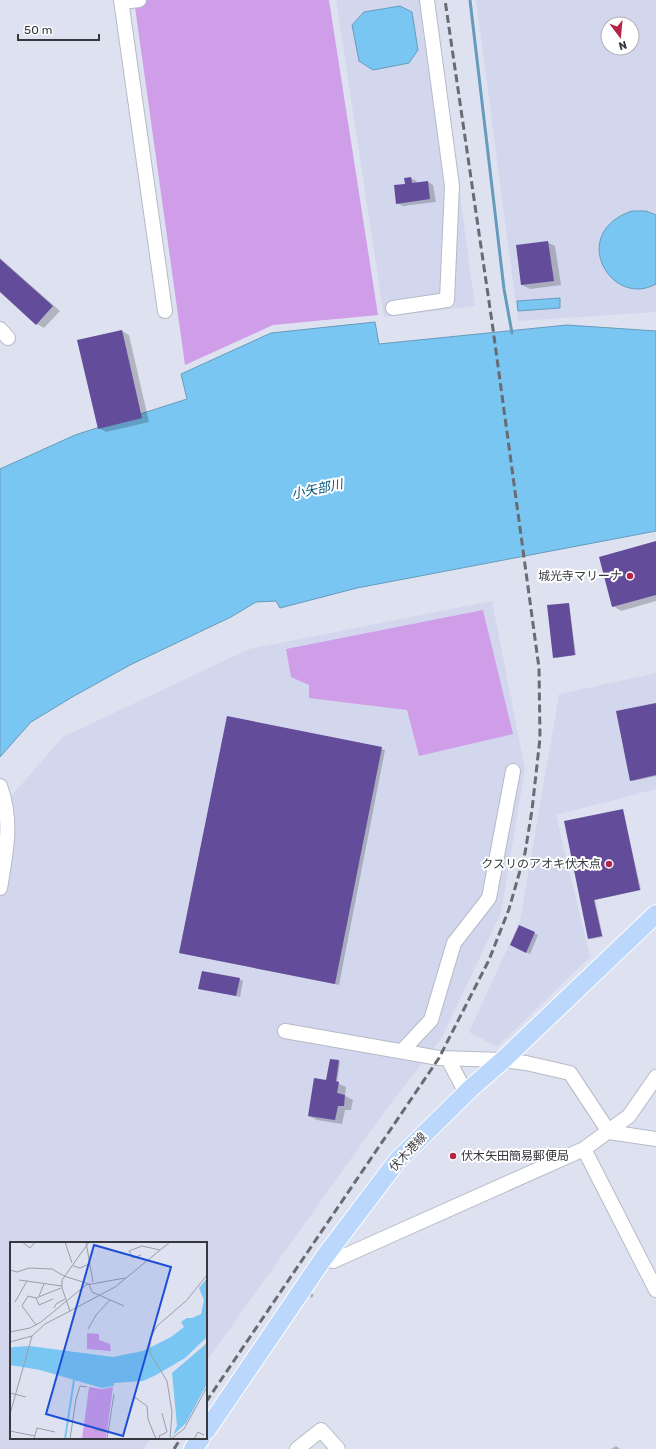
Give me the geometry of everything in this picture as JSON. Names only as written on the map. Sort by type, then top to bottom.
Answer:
[{"type":"main road","name":"伏木港線","points":[[207,1430],[323,1259],[396,1162],[656,914]]},
{"type":"main road","points":[[193,1449],[200,1439]]},
{"type":"street","points":[[138,0],[121,1],[165,311]]},
{"type":"street","points":[[394,308],[447,300],[452,186],[426,0]]},
{"type":"street","points":[[408,1052],[431,1020],[454,943],[489,898],[513,771]]},
{"type":"street","points":[[0,786],[6,802],[8,840],[0,888]]},
{"type":"street","points":[[285,1031],[448,1059],[503,1060],[526,1063],[570,1073],[609,1132],[656,1139]]},
{"type":"street","points":[[448,1059],[466,1094]]},
{"type":"street","points":[[323,1259],[333,1261],[584,1149],[629,1116],[656,1077]]},
{"type":"street","points":[[584,1149],[655,1286]]},
{"type":"street","points":[[297,1449],[321,1430],[338,1449]]},
{"type":"shaded area","points":[[134,0],[329,0],[378,315],[273,325],[185,365]]},
{"type":"shaded area","points":[[336,0],[434,0],[475,306],[384,317]]},
{"type":"shaded area","points":[[476,0],[656,0],[656,312],[518,321]]},
{"type":"shaded area","points":[[492,601],[525,769],[501,913],[441,1039],[388,1107],[207,1361],[207,1242],[10,1242],[10,1439],[150,1439],[143,1449],[0,1449],[0,888],[6,802],[63,737],[249,649]]},
{"type":"shaded area","points":[[483,610],[513,734],[419,756],[407,710],[309,698],[309,685],[291,677],[286,649]]},
{"type":"shaded area","points":[[656,673],[656,789],[556,815],[590,957],[497,1047],[469,1032],[520,921],[559,694]]},
{"type":"water","points":[[400,6],[412,12],[418,50],[409,63],[373,70],[359,61],[352,25],[364,12]]},
{"type":"water","points":[[632,211],[646,211],[656,215],[656,284],[639,289],[624,286],[611,278],[603,265],[599,250],[602,235],[613,221]]},
{"type":"water","points":[[560,298],[560,308],[518,311],[517,301]]},
{"type":"water","name":"小矢部川","points":[[375,322],[379,344],[567,325],[656,331],[656,531],[357,588],[280,608],[276,601],[256,602],[231,617],[130,665],[31,722],[0,757],[0,469],[75,435],[187,399],[181,374],[271,333]]},
{"type":"building","points":[[411,177],[412,183],[428,181],[430,199],[396,204],[394,185],[405,184],[404,178]]},
{"type":"building","points":[[548,241],[554,281],[521,285],[516,245]]},
{"type":"building","points":[[0,259],[53,306],[36,325],[0,292]]},
{"type":"building","points":[[122,330],[142,418],[98,429],[77,340]]},
{"type":"building","name":"城光寺マリーナ","points":[[656,541],[656,595],[612,607],[599,557]]},
{"type":"building","points":[[569,603],[575,655],[553,658],[547,605]]},
{"type":"building","points":[[656,703],[656,775],[630,781],[616,711]]},
{"type":"building","points":[[227,716],[382,747],[335,984],[179,953]]},
{"type":"building","points":[[623,809],[640,890],[594,900],[602,936],[588,939],[564,821]]},
{"type":"building","points":[[519,925],[535,932],[526,953],[510,945]]},
{"type":"building","points":[[202,971],[240,978],[236,996],[198,989]]},
{"type":"building","points":[[330,1059],[339,1060],[336,1081],[339,1082],[337,1093],[345,1095],[344,1106],[338,1106],[335,1120],[308,1116],[314,1078],[326,1080]]},
{"type":"waterway","points":[[470,0],[504,289],[512,333]]},
{"type":"railway","points":[[207,1401],[439,1058],[489,960],[509,909],[525,853],[532,810],[540,738],[539,668],[493,329],[445,0]]},
{"type":"railway","points":[[174,1449],[180,1439]]},
{"type":"place","name":"城光寺マリーナ","points":[[630,576]]},
{"type":"place","name":"クスリのアオキ伏木点","points":[[609,864]]},
{"type":"place","name":"伏木矢田簡易郵便局","points":[[453,1156]]}]
